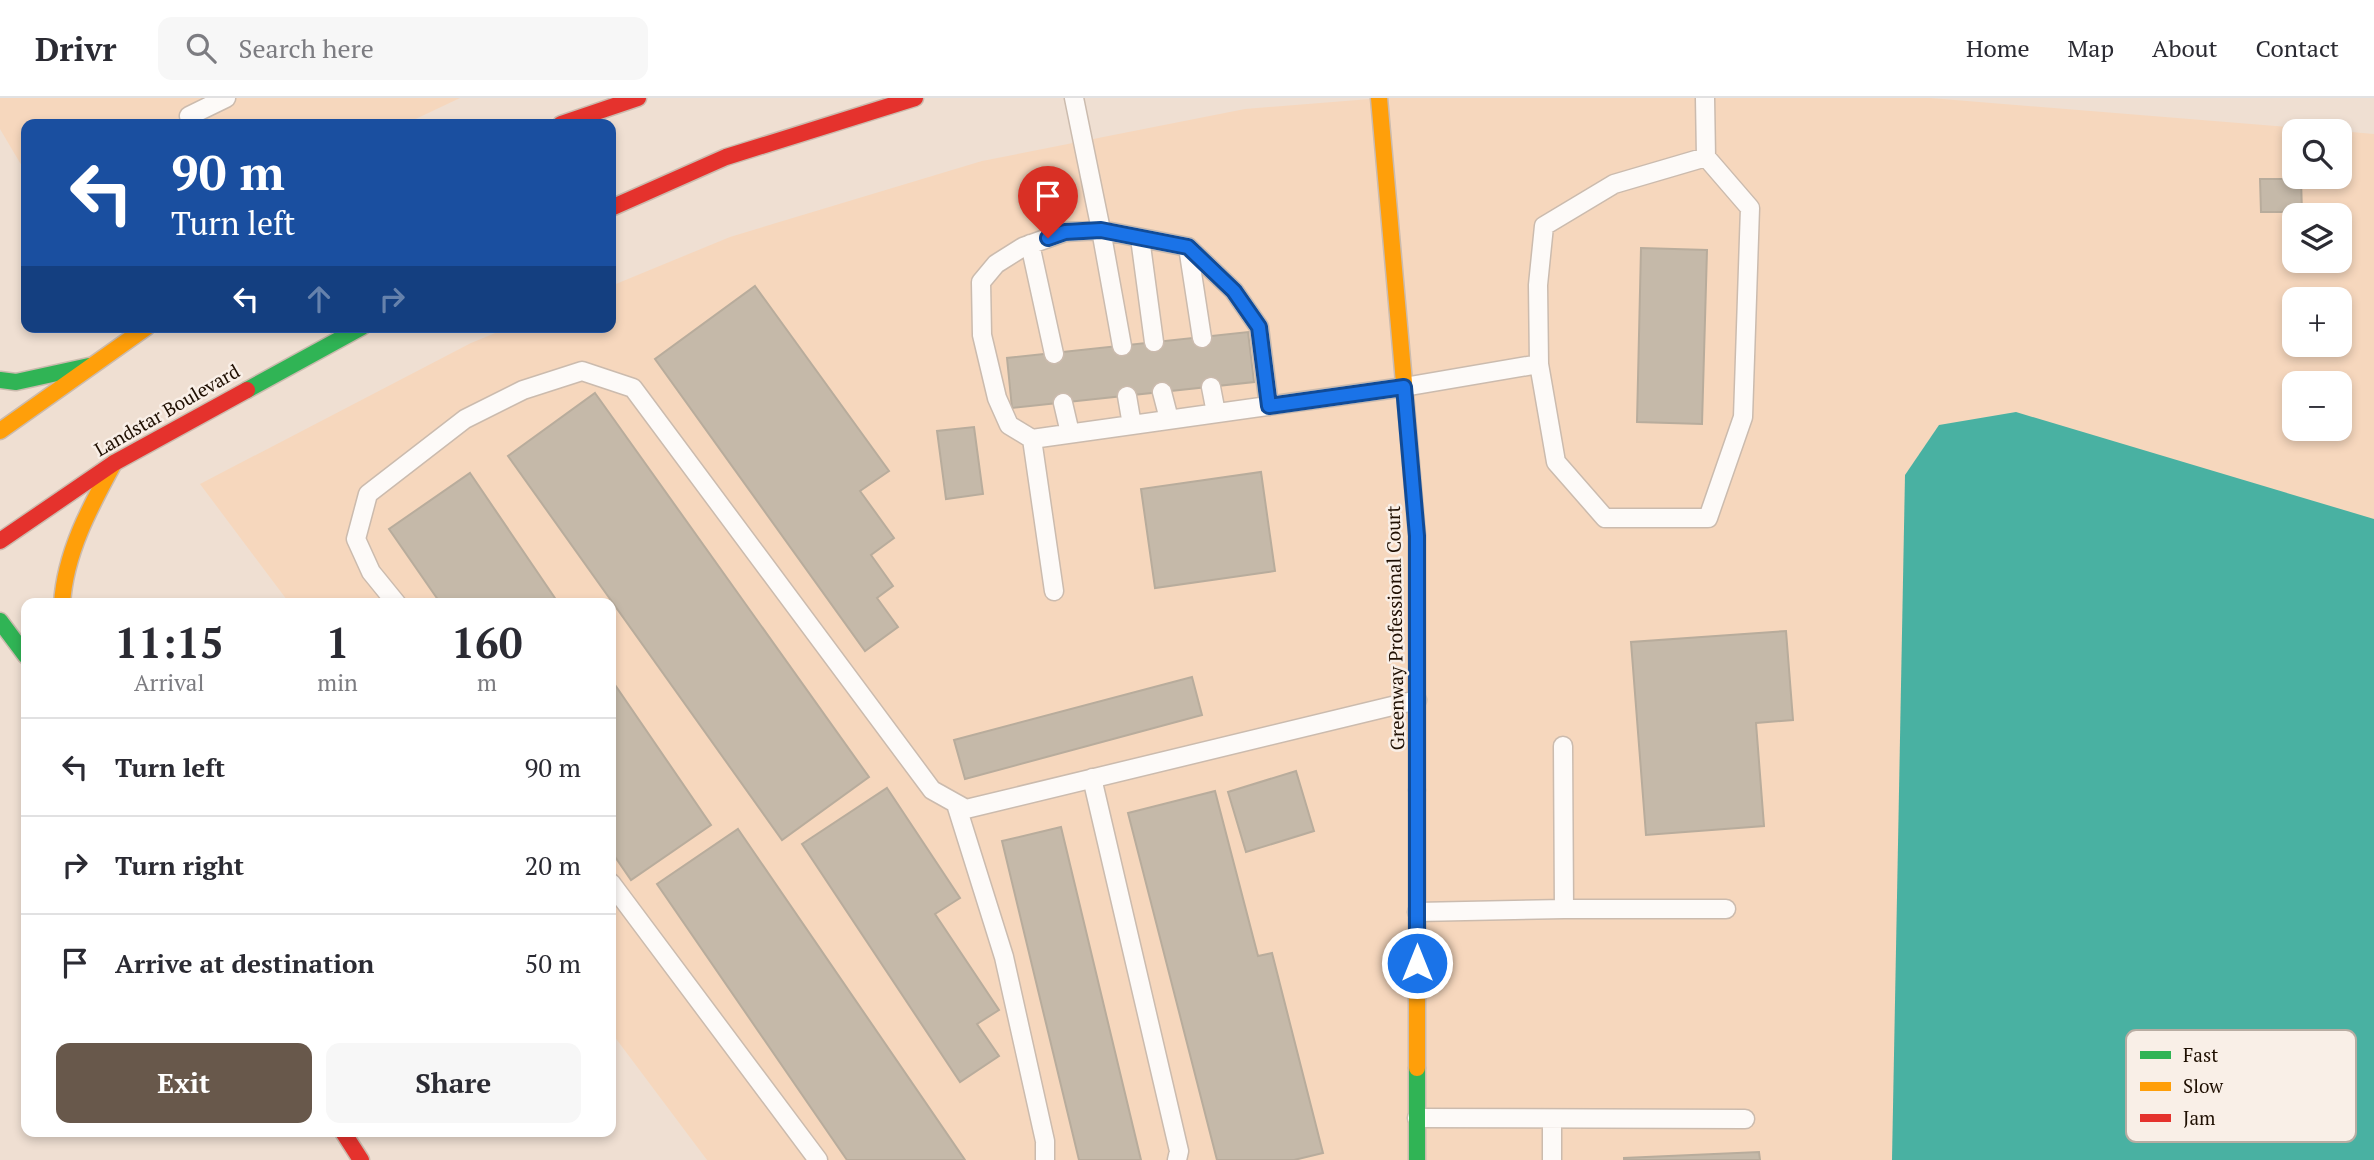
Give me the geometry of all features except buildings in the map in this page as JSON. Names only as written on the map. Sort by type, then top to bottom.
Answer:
[{"type":"main road","points":[[576,119],[638,98]]},
{"type":"main road","points":[[616,206],[726,157],[915,98]]},
{"type":"main road","name":"Greenway Professional Court","points":[[1379,98],[1417,536],[1417,1160]]},
{"type":"main road","points":[[0,431],[138,333]]},
{"type":"main road","name":"Landstar Boulevard","points":[[0,541],[114,463],[351,333]]},
{"type":"main road","points":[[0,380],[16,382],[89,366]]},
{"type":"main road","points":[[62,598],[63,586],[83,517],[114,463]]},
{"type":"main road","points":[[0,621],[21,649]]},
{"type":"main road","points":[[347,1137],[361,1160]]},
{"type":"lane","points":[[189,116],[226,98]]},
{"type":"lane","points":[[1074,98],[1122,346]]},
{"type":"lane","points":[[1705,98],[1706,157],[1750,208],[1744,417],[1708,518],[1605,518],[1556,463],[1539,365],[1538,285],[1544,226],[1614,184],[1706,157]]},
{"type":"lane","points":[[1269,406],[1259,327],[1234,291],[1188,247],[1101,230],[1065,232],[1030,244],[996,264],[981,282],[982,335],[997,398],[1009,425],[1032,439],[1169,419],[1269,406],[1404,387],[1539,365]]},
{"type":"lane","points":[[1140,237],[1154,342]]},
{"type":"lane","points":[[1030,244],[1054,354]]},
{"type":"lane","points":[[1188,247],[1202,338]]},
{"type":"lane","points":[[392,598],[371,572],[356,539],[368,494],[465,419],[523,390],[582,371],[633,388],[932,790],[966,809],[1417,700]]},
{"type":"lane","points":[[1211,387],[1216,413]]},
{"type":"lane","points":[[1162,392],[1169,419]]},
{"type":"lane","points":[[1127,396],[1132,425]]},
{"type":"lane","points":[[1063,403],[1070,433]]},
{"type":"lane","points":[[1032,439],[1054,591]]},
{"type":"lane","points":[[1563,746],[1564,909]]},
{"type":"lane","points":[[1092,778],[1179,1151],[1177,1160]]},
{"type":"lane","points":[[956,804],[1004,957],[1045,1141],[1045,1160]]},
{"type":"lane","points":[[616,890],[818,1160]]},
{"type":"lane","points":[[1417,912],[1726,909]]},
{"type":"lane","points":[[1417,1118],[1745,1119]]},
{"type":"lane","points":[[1552,1119],[1552,1160]]},
{"type":"shaded area","points":[[0,98],[460,98],[416,119],[21,119],[21,165],[0,129]]},
{"type":"shaded area","points":[[1383,98],[1930,98],[2282,126],[2282,189],[2352,189],[2352,132],[2374,134],[2374,1160],[707,1160],[616,1039],[616,598],[286,598],[200,484],[471,343],[495,333],[616,333],[616,284],[730,237],[982,161],[1245,109]]},
{"type":"water","points":[[2016,412],[2374,519],[2374,1160],[1892,1160],[1905,475],[1939,425]]},
{"type":"traffic: fast","points":[[247,390],[351,333]]},
{"type":"traffic: fast","points":[[0,380],[16,382],[89,366]]},
{"type":"traffic: fast","points":[[0,621],[21,649]]},
{"type":"traffic: fast","points":[[1417,1068],[1417,1160]]},
{"type":"traffic: slow","points":[[1379,98],[1405,394]]},
{"type":"traffic: slow","points":[[0,431],[139,333]]},
{"type":"traffic: slow","points":[[63,598],[73,549],[114,463]]},
{"type":"traffic: slow","points":[[1417,790],[1417,1068]]},
{"type":"traffic: jam","points":[[576,119],[638,98]]},
{"type":"traffic: jam","points":[[616,206],[726,157],[915,98]]},
{"type":"traffic: jam","points":[[0,541],[114,463],[247,390]]},
{"type":"traffic: jam","points":[[1405,394],[1417,535],[1417,790]]},
{"type":"traffic: jam","points":[[346,1137],[361,1160]]},
{"type":"route","points":[[1048,238],[1065,232],[1101,230],[1188,247],[1234,291],[1259,327],[1269,406],[1404,387],[1417,536],[1417,963]]}]
